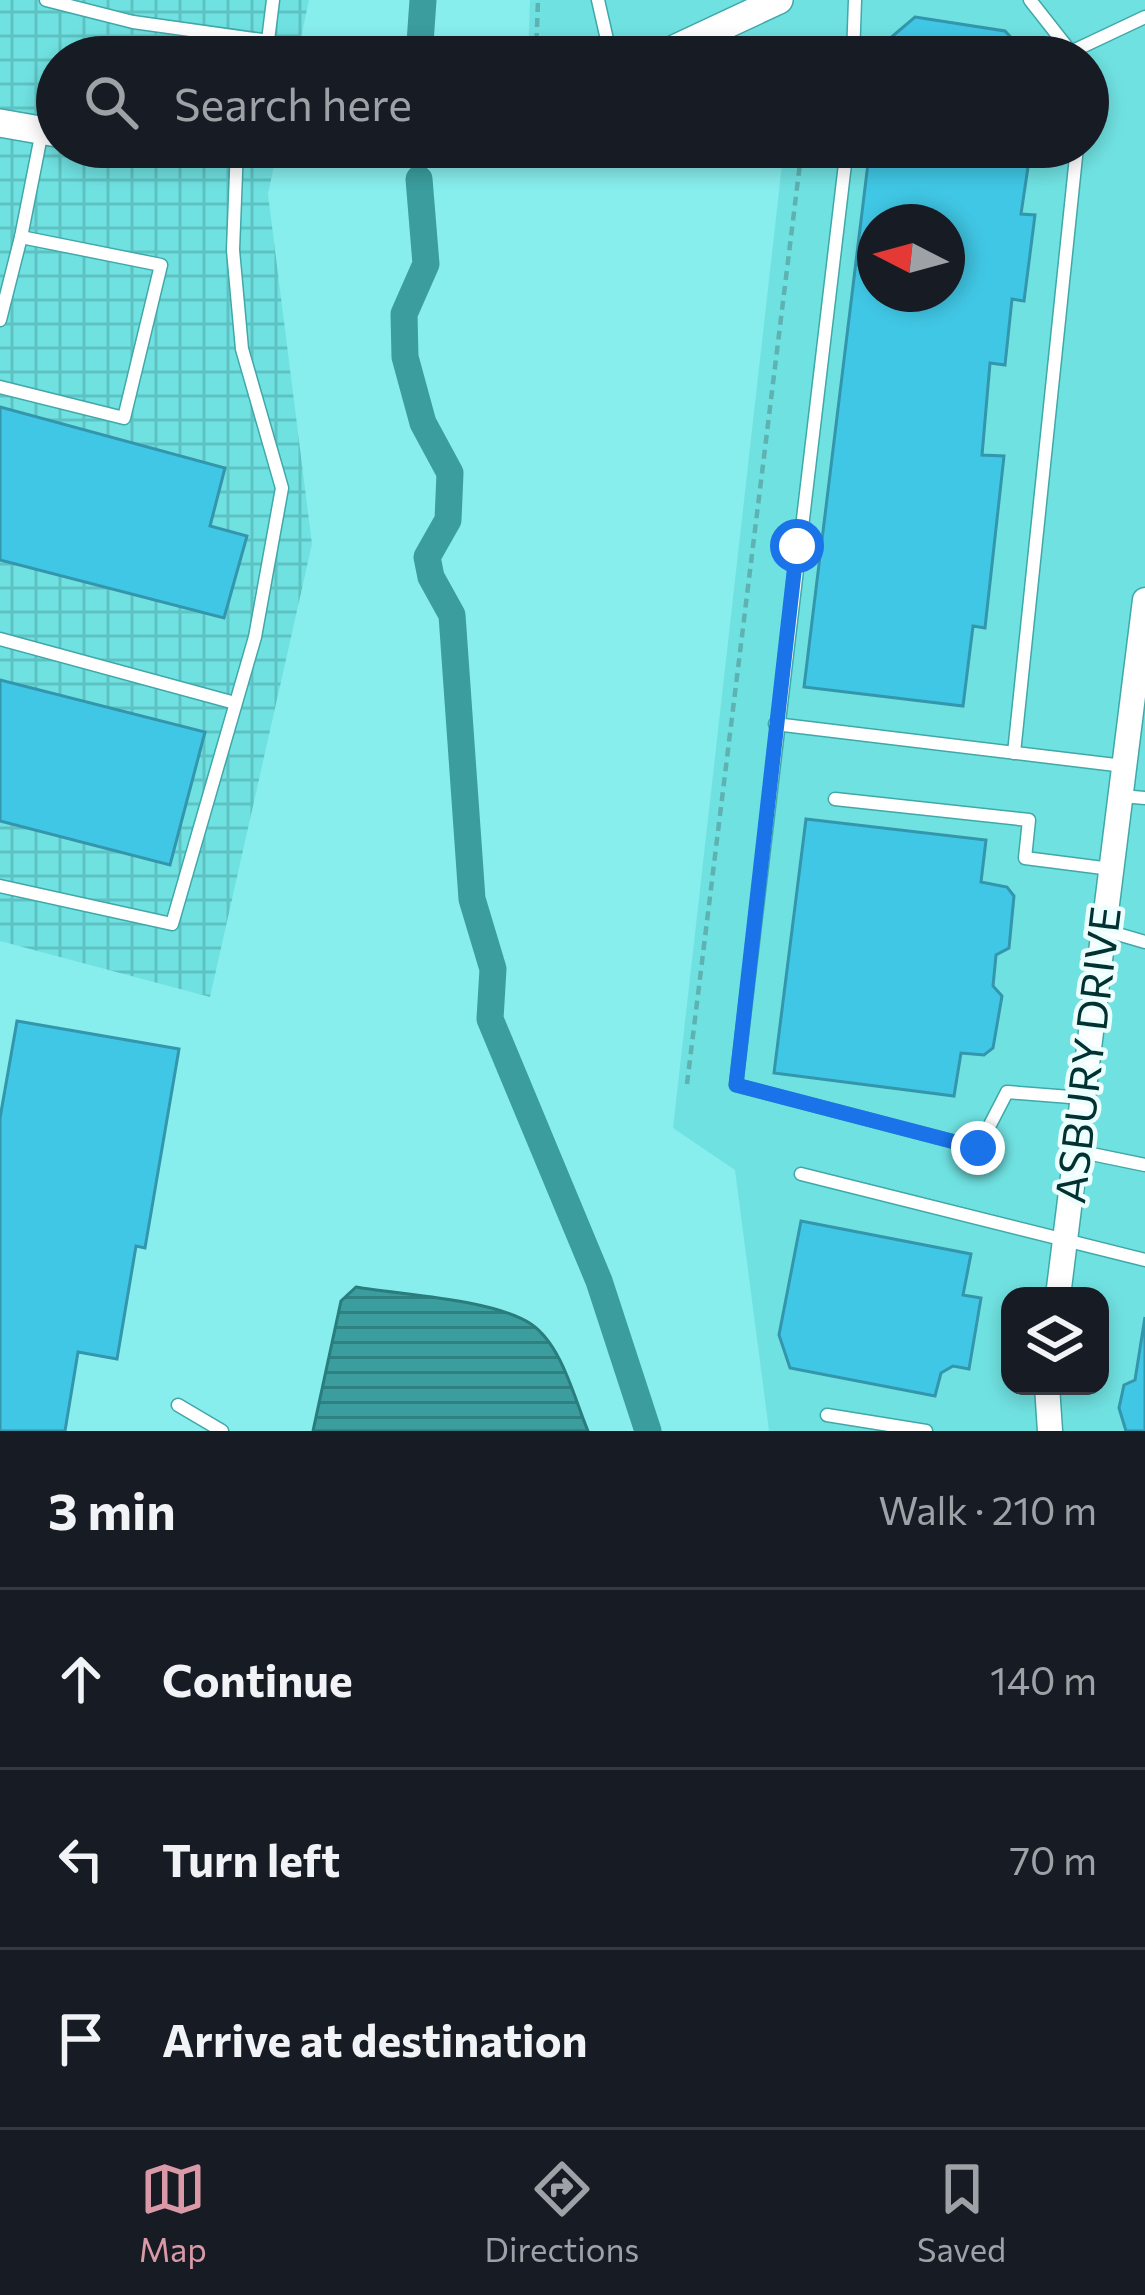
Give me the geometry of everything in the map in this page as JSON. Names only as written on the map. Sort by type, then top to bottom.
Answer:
[{"type":"street","points":[[702,36],[778,0]]},
{"type":"street","points":[[0,123],[36,130]]},
{"type":"street","name":"ASBURY DRIVE","points":[[1059,1287],[1111,869],[1133,797],[1124,766],[1145,600]]},
{"type":"street","points":[[1048,1395],[1050,1431]]},
{"type":"lane","points":[[46,0],[134,22],[233,36]]},
{"type":"lane","points":[[269,36],[273,0]]},
{"type":"lane","points":[[598,0],[606,36]]},
{"type":"lane","points":[[854,36],[855,0]]},
{"type":"lane","points":[[1030,0],[1059,36]]},
{"type":"lane","points":[[1109,36],[1145,17]]},
{"type":"lane","points":[[0,320],[39,168]]},
{"type":"lane","points":[[0,886],[172,924],[255,638],[283,488],[242,349],[233,250],[235,168]]},
{"type":"lane","points":[[844,168],[775,724],[736,1085],[978,1148],[1007,1093],[1083,1098]]},
{"type":"lane","points":[[1014,753],[1075,168]]},
{"type":"lane","points":[[0,387],[124,418],[161,265],[21,237]]},
{"type":"lane","points":[[0,639],[235,703]]},
{"type":"lane","points":[[775,724],[1124,766]]},
{"type":"lane","points":[[836,799],[1029,820],[1025,858],[1111,869]]},
{"type":"lane","points":[[1104,931],[1145,942]]},
{"type":"lane","points":[[1076,1150],[1145,1165]]},
{"type":"lane","points":[[801,1174],[1145,1260]]},
{"type":"lane","points":[[178,1405],[222,1431]]},
{"type":"lane","points":[[827,1415],[926,1431]]},
{"type":"path","points":[[537,36],[538,0]]},
{"type":"path","points":[[687,1084],[799,168]]},
{"type":"shaded area","points":[[0,0],[309,0],[301,36],[36,36],[36,168],[274,168],[268,194],[312,544],[210,997],[0,941]]},
{"type":"shaded area","points":[[530,0],[1145,0],[1145,1431],[769,1431],[735,1170],[673,1128],[782,168],[1109,168],[1109,36],[529,36]]},
{"type":"shaded area","points":[[356,1287],[471,1303],[531,1324],[559,1358],[588,1431],[313,1431],[341,1301]]},
{"type":"building","points":[[915,17],[1005,31],[1010,36],[893,36]]},
{"type":"building","points":[[867,168],[1028,168],[1021,214],[1035,215],[1024,301],[1012,299],[1005,365],[990,363],[982,455],[1004,456],[985,628],[973,626],[963,706],[804,687],[857,253],[857,312],[965,312],[965,204],[863,204]]},
{"type":"building","points":[[0,407],[225,468],[210,526],[247,536],[224,618],[0,560]]},
{"type":"building","points":[[0,680],[205,732],[170,865],[0,821]]},
{"type":"building","points":[[806,819],[986,840],[981,882],[1007,887],[1014,896],[1009,948],[996,955],[993,986],[1002,996],[993,1048],[984,1055],[961,1053],[954,1096],[774,1073]]},
{"type":"building","points":[[17,1021],[179,1049],[145,1248],[136,1246],[117,1359],[78,1352],[65,1431],[0,1431],[0,1118]]},
{"type":"building","points":[[801,1221],[971,1254],[963,1295],[981,1298],[969,1369],[953,1366],[941,1373],[935,1396],[790,1368],[779,1335]]},
{"type":"building","points":[[1145,1317],[1145,1431],[1126,1431],[1119,1408],[1124,1385],[1135,1380]]},
{"type":"waterway","points":[[420,36],[423,0]]},
{"type":"waterway","points":[[419,179],[426,264],[404,314],[405,357],[423,423],[450,473],[448,520],[427,557],[431,577],[452,615],[472,899],[493,969],[490,1019],[599,1281],[648,1431]]},
{"type":"route","points":[[797,546],[736,1085],[978,1148]]}]
